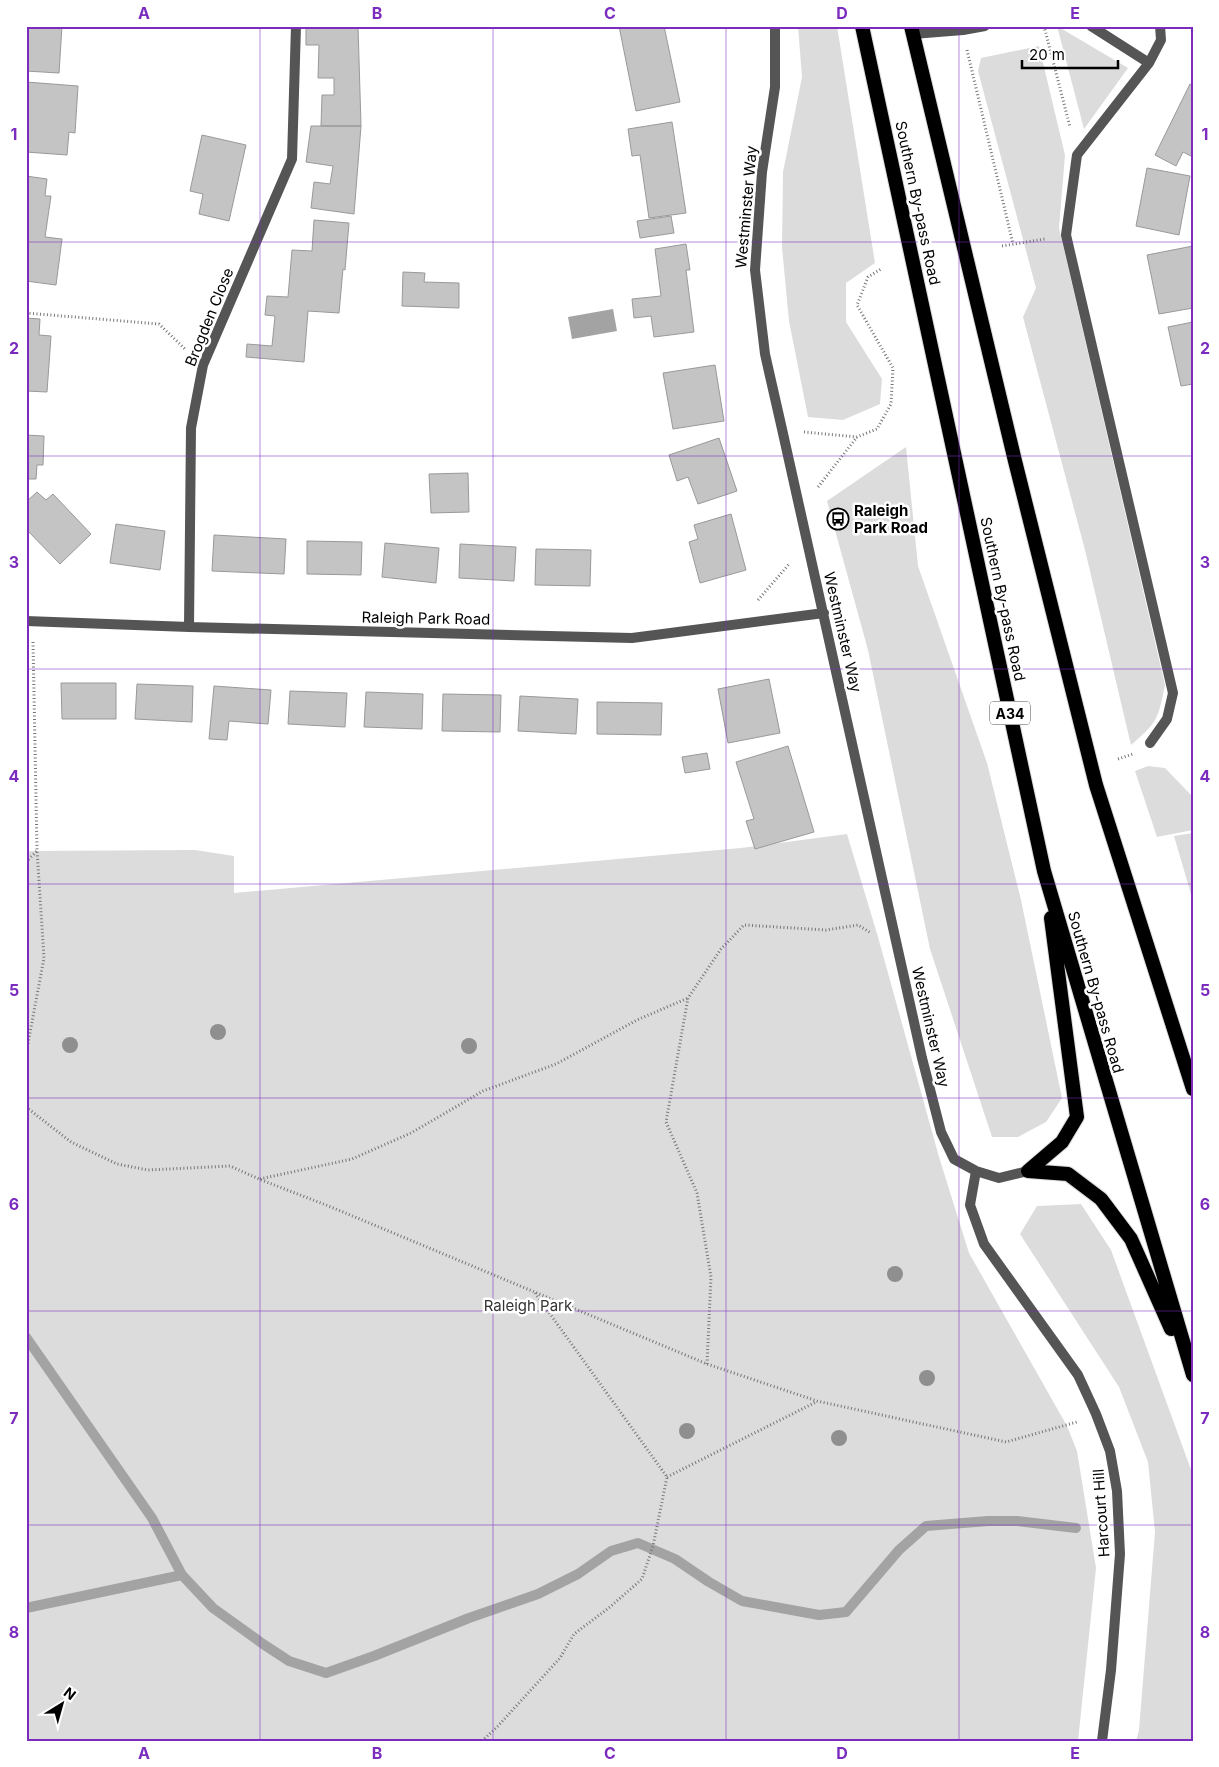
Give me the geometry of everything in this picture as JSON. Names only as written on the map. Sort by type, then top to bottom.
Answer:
[{"type":"highway","name":"Southern By-pass Road","points":[[862,26],[1044,872],[1193,1376]]},
{"type":"highway","points":[[912,30],[1015,460],[1096,785],[1193,1089]]},
{"type":"highway","points":[[1028,1171],[1062,1142],[1077,1117],[1044,872]]},
{"type":"highway","points":[[1028,1171],[1068,1174],[1101,1199],[1131,1239],[1193,1376]]},
{"type":"street","name":"Brogden Close","points":[[189,627],[192,428],[203,365],[292,159],[296,26]]},
{"type":"street","name":"Westminster Way","points":[[775,26],[775,87],[762,172],[755,270],[765,354],[922,1058],[941,1132],[954,1159],[976,1171],[999,1178],[1028,1171]]},
{"type":"street","points":[[912,30],[963,30],[985,26]]},
{"type":"street","points":[[1091,26],[1149,63]]},
{"type":"street","points":[[1150,743],[1167,719],[1173,693],[1066,235],[1077,155],[1149,63],[1161,40],[1160,26]]},
{"type":"street","name":"Raleigh Park Road","points":[[30,621],[189,627],[632,638],[824,614]]},
{"type":"street","name":"Harcourt Hill","points":[[976,1171],[970,1205],[984,1244],[1078,1375],[1096,1414],[1112,1459],[1117,1491],[1120,1554],[1111,1670],[1102,1741]]},
{"type":"path","points":[[1044,26],[1077,155]]},
{"type":"path","points":[[963,30],[1013,244]]},
{"type":"path","points":[[1002,246],[1066,235]]},
{"type":"path","points":[[782,429],[857,437],[877,429],[891,404],[893,368],[857,305],[868,277],[881,269]]},
{"type":"path","points":[[26,313],[159,324],[203,365]]},
{"type":"path","points":[[800,510],[857,437]]},
{"type":"path","points":[[737,625],[807,543]]},
{"type":"path","points":[[26,1054],[44,958],[37,850],[30,621]]},
{"type":"path","points":[[26,862],[37,850]]},
{"type":"path","points":[[707,1364],[711,1277],[697,1193],[666,1122],[688,998],[721,949],[744,925],[826,930],[858,926],[878,937],[895,934]]},
{"type":"path","points":[[259,1180],[352,1159],[411,1133],[483,1091],[556,1064],[637,1020],[688,998]]},
{"type":"path","points":[[26,1107],[71,1142],[117,1164],[148,1170],[230,1166],[259,1180],[331,1207],[707,1364],[817,1401],[1006,1442],[1067,1426],[1096,1414]]},
{"type":"path","points":[[482,1741],[560,1658],[574,1634],[610,1607],[642,1579],[653,1546],[667,1477],[535,1293]]},
{"type":"path","points":[[667,1477],[817,1401]]},
{"type":"green space","points":[[798,26],[837,26],[875,263],[846,283],[846,322],[882,379],[880,404],[843,420],[808,417],[789,321],[782,247],[783,172],[802,77]]},
{"type":"green space","points":[[1057,26],[1128,68],[1084,129]]},
{"type":"green space","points":[[1039,46],[1065,155],[1059,228],[1165,685],[1156,719],[1147,731],[1131,745],[1085,550],[1023,317],[1036,288],[978,71],[981,58]]},
{"type":"green space","points":[[906,447],[918,566],[987,763],[1021,900],[1062,1098],[1046,1122],[1018,1137],[992,1137],[930,949],[868,650],[827,501]]},
{"type":"green space","points":[[1148,766],[1165,768],[1193,797],[1193,830],[1157,837],[1135,771]]},
{"type":"green space","points":[[1193,833],[1193,901],[1174,836]]},
{"type":"green space","name":"Raleigh Park","points":[[847,834],[878,937],[939,1157],[969,1253],[1067,1426],[1077,1451],[1096,1568],[1078,1741],[26,1741],[26,851],[195,850],[234,856],[234,893],[741,848]]},
{"type":"green space","points":[[1081,1204],[1111,1250],[1193,1475],[1193,1741],[1136,1741],[1139,1730],[1155,1532],[1148,1462],[1119,1387],[1020,1234],[1037,1206]]},
{"type":"shaded area","points":[[613,309],[617,331],[572,339],[568,317]]},
{"type":"building","points":[[26,26],[62,26],[59,73],[26,71]]},
{"type":"building","points":[[306,26],[358,26],[361,126],[321,126],[322,95],[334,95],[334,78],[318,78],[319,45],[306,45]]},
{"type":"building","points":[[619,26],[664,26],[680,102],[636,111]]},
{"type":"building","points":[[26,82],[78,86],[75,133],[69,132],[67,155],[26,152]]},
{"type":"building","points":[[1190,84],[1193,86],[1193,157],[1183,152],[1176,166],[1155,155]]},
{"type":"building","points":[[672,122],[686,213],[649,218],[640,155],[632,156],[628,129]]},
{"type":"building","points":[[311,126],[361,126],[354,214],[311,208],[314,182],[330,184],[333,166],[306,162]]},
{"type":"building","points":[[202,135],[246,145],[229,221],[199,214],[203,194],[190,191]]},
{"type":"building","points":[[1147,168],[1190,176],[1179,235],[1136,226]]},
{"type":"building","points":[[26,176],[47,179],[45,196],[51,196],[45,237],[62,239],[56,285],[26,281]]},
{"type":"building","points":[[671,216],[674,233],[640,238],[637,221]]},
{"type":"building","points":[[314,220],[349,223],[339,313],[308,311],[304,362],[246,357],[247,344],[272,346],[275,316],[265,315],[267,296],[288,297],[292,250],[312,251]]},
{"type":"building","points":[[686,244],[690,270],[686,270],[694,332],[654,337],[651,316],[634,318],[632,299],[661,296],[655,249]]},
{"type":"building","points":[[1193,246],[1193,308],[1159,314],[1147,255]]},
{"type":"building","points":[[403,272],[425,273],[424,282],[459,283],[459,308],[402,306]]},
{"type":"building","points":[[26,318],[40,319],[39,335],[51,336],[47,392],[26,391]]},
{"type":"building","points":[[1193,322],[1193,384],[1181,386],[1168,327]]},
{"type":"building","points":[[715,365],[724,421],[673,429],[663,373]]},
{"type":"building","points":[[26,435],[44,436],[43,465],[37,465],[36,479],[26,479]]},
{"type":"building","points":[[719,438],[737,491],[698,504],[688,477],[677,481],[669,455]]},
{"type":"building","points":[[468,473],[469,512],[431,513],[429,474]]},
{"type":"building","points":[[37,492],[46,500],[53,494],[91,534],[60,564],[26,529],[26,502]]},
{"type":"building","points":[[731,514],[746,570],[700,583],[689,542],[698,539],[694,525]]},
{"type":"building","points":[[116,524],[165,531],[160,570],[110,563]]},
{"type":"building","points":[[214,535],[286,539],[284,574],[212,571]]},
{"type":"building","points":[[307,541],[362,542],[361,575],[307,574]]},
{"type":"building","points":[[385,543],[439,548],[436,583],[382,577]]},
{"type":"building","points":[[460,544],[516,547],[514,581],[459,578]]},
{"type":"building","points":[[536,549],[591,550],[590,586],[535,585]]},
{"type":"building","points":[[769,679],[780,733],[728,743],[718,689]]},
{"type":"building","points":[[61,683],[116,683],[116,719],[62,719]]},
{"type":"building","points":[[137,684],[193,686],[192,722],[135,719]]},
{"type":"building","points":[[214,686],[271,690],[268,724],[229,721],[227,740],[209,739]]},
{"type":"building","points":[[290,691],[347,693],[345,727],[288,724]]},
{"type":"building","points":[[366,692],[423,694],[422,729],[364,727]]},
{"type":"building","points":[[443,694],[501,695],[500,732],[442,731]]},
{"type":"building","points":[[520,696],[578,699],[576,734],[518,731]]},
{"type":"building","points":[[597,702],[662,703],[661,735],[597,734]]},
{"type":"building","points":[[788,746],[814,832],[755,849],[746,821],[754,819],[736,762]]},
{"type":"building","points":[[707,753],[710,769],[685,773],[682,757]]},
{"type":"waterway","points":[[26,1337],[152,1518],[182,1575]]},
{"type":"waterway","points":[[26,1608],[182,1575],[213,1608],[263,1644],[289,1661],[326,1673],[469,1618],[538,1594],[578,1574],[611,1551],[638,1543],[675,1559],[742,1601],[819,1615],[846,1612],[899,1550],[926,1526],[988,1521],[1017,1521],[1076,1528]]},
{"type":"place","name":"Raleigh Park Road","points":[[838,519]]}]
